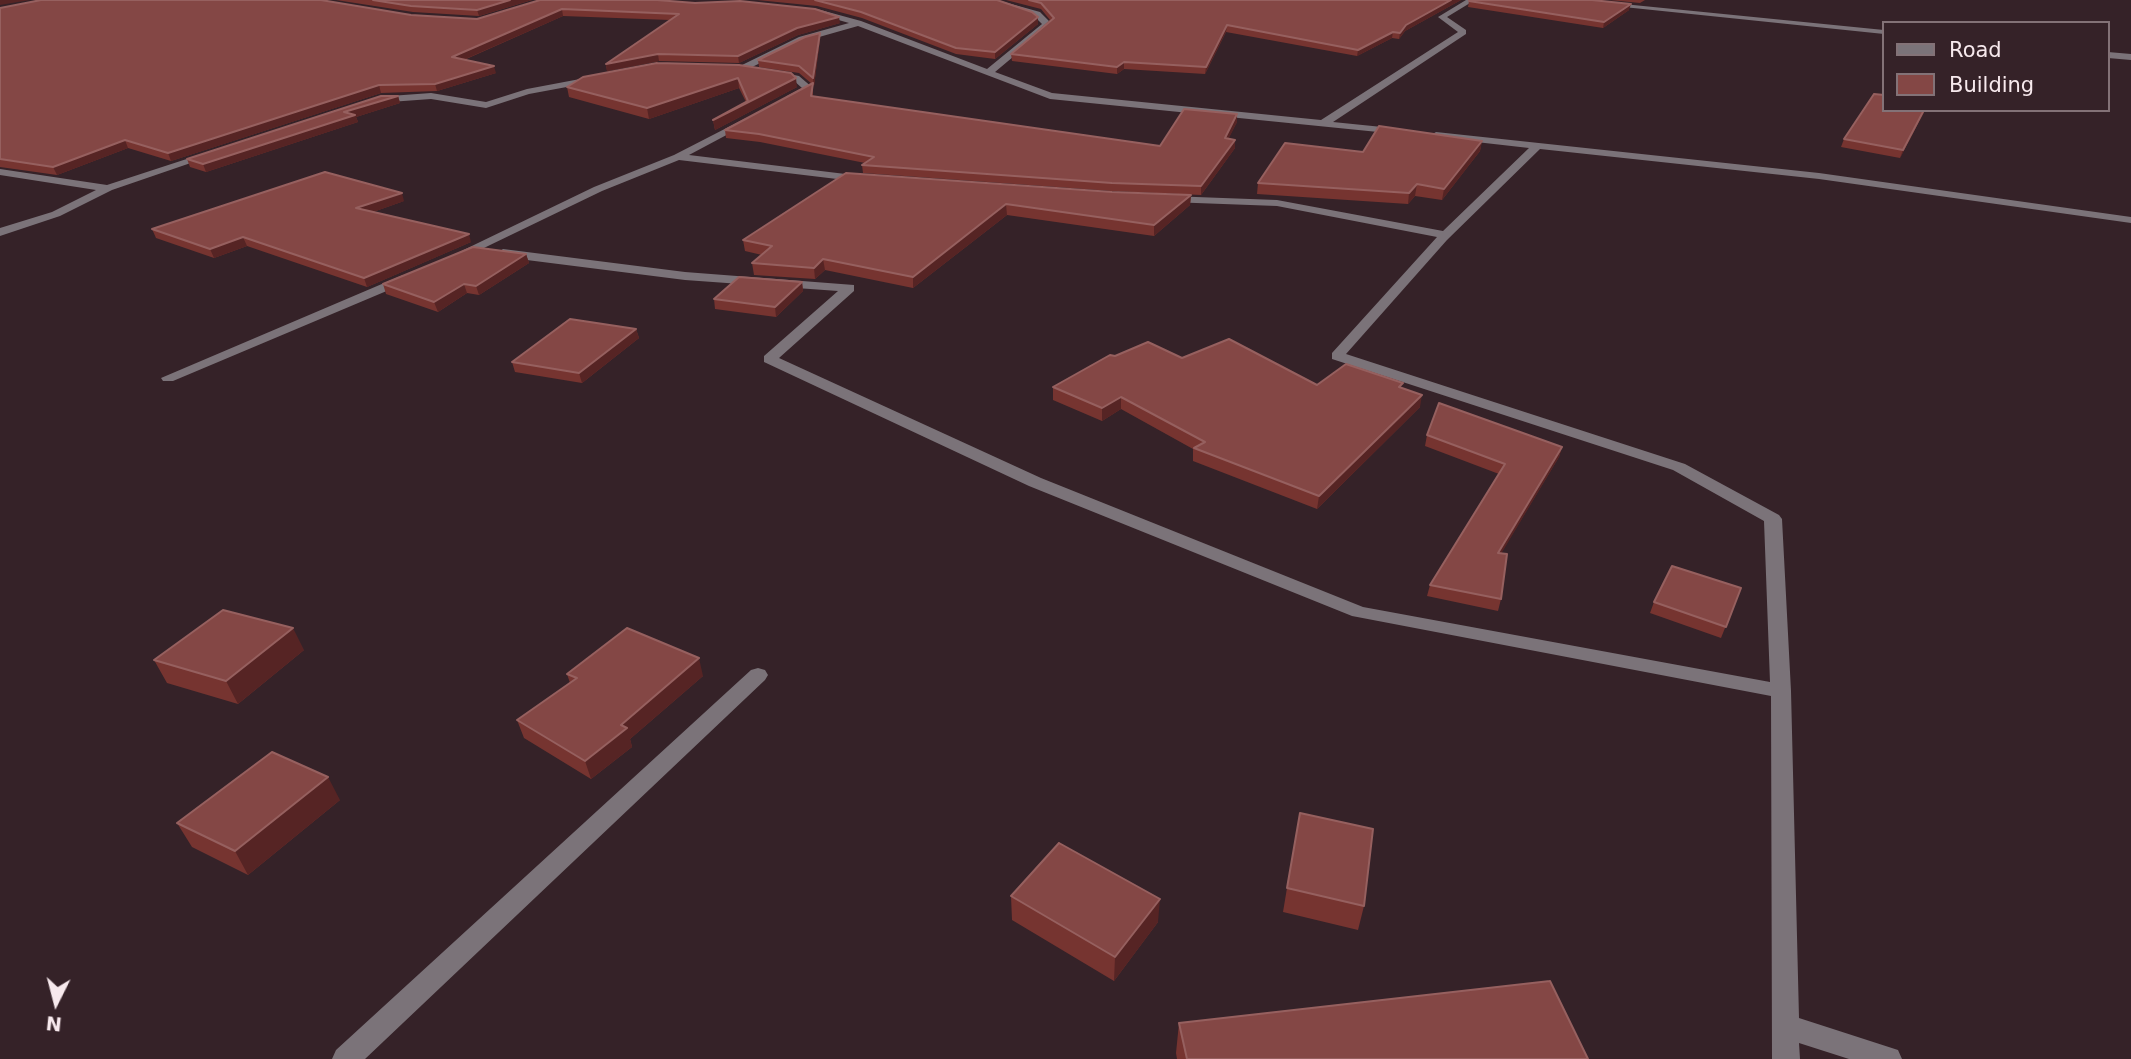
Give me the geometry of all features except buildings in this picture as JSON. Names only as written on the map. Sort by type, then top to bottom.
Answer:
[{"type":"street","points":[[989,0],[1037,13],[1047,23],[989,72]]},
{"type":"street","points":[[1324,123],[1463,32],[1442,17],[1471,0]]},
{"type":"street","points":[[1560,0],[1882,32]]},
{"type":"street","points":[[804,9],[858,23],[1050,96],[1404,132]]},
{"type":"street","points":[[741,69],[802,39],[858,23]]},
{"type":"street","points":[[2110,55],[2131,57]]},
{"type":"street","points":[[713,68],[741,69],[796,78],[808,88],[785,100]]},
{"type":"street","points":[[369,103],[382,98],[431,96],[486,105],[527,92],[606,77]]},
{"type":"street","points":[[436,265],[598,188],[678,157],[761,113]]},
{"type":"street","points":[[1431,134],[1819,176],[2131,220]]},
{"type":"street","points":[[1538,145],[1446,234],[1337,356],[1679,467],[1773,519],[1781,691],[1786,1059]]},
{"type":"street","points":[[0,232],[56,214],[108,188],[226,149]]},
{"type":"street","points":[[678,157],[876,180]]},
{"type":"street","points":[[0,172],[108,188]]},
{"type":"street","points":[[1153,199],[1277,203],[1446,234]]},
{"type":"street","points":[[474,249],[685,276],[849,288],[769,359],[1035,482],[1359,612],[1781,691]]},
{"type":"street","points":[[168,379],[410,276]]},
{"type":"street","points":[[346,1059],[758,675]]},
{"type":"street","points":[[1786,1026],[1888,1059]]}]
